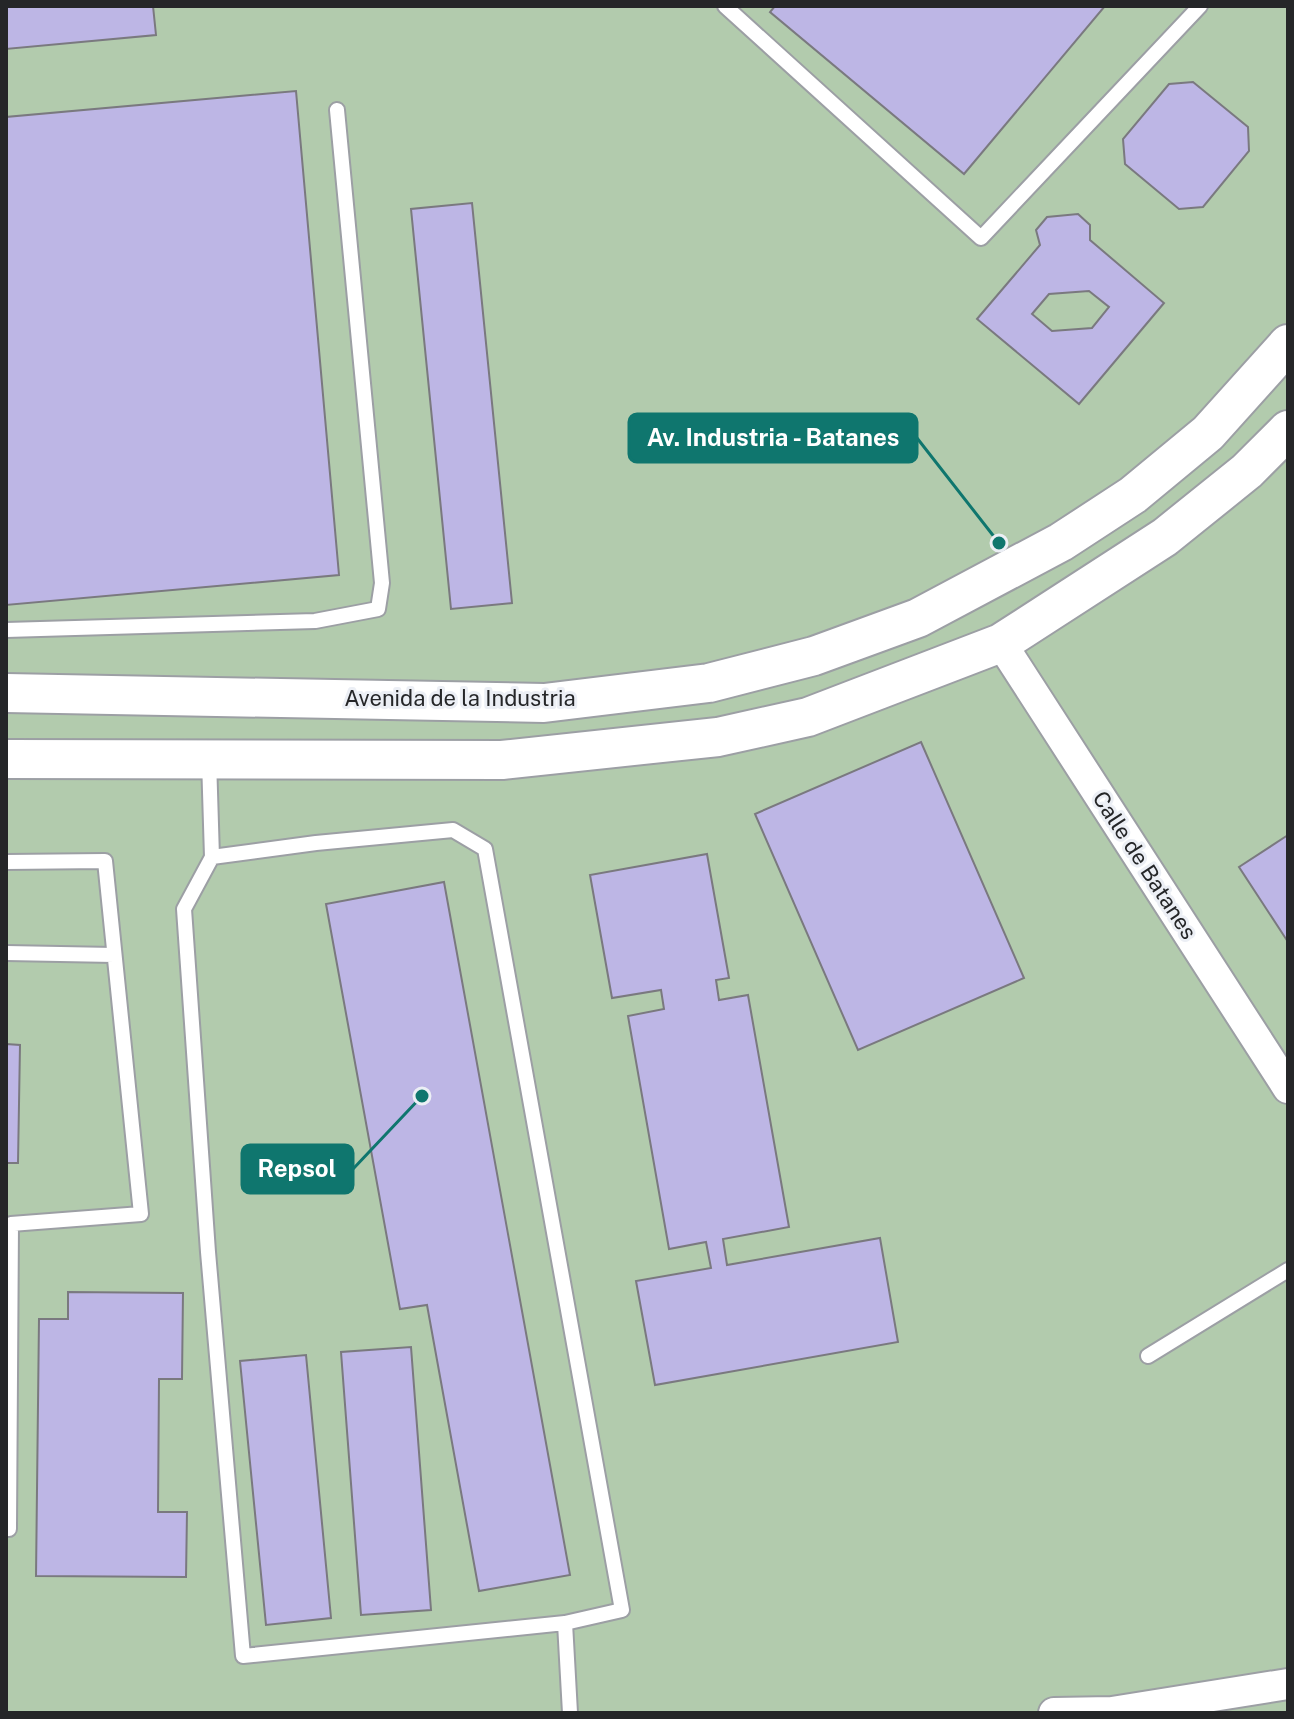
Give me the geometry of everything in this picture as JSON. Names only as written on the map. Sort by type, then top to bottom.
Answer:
[{"type":"street","name":"Avenida de la Industria","points":[[6,693],[544,703],[709,683],[814,656],[918,618],[1073,534],[1133,495],[1208,433],[1288,344]]},
{"type":"street","points":[[6,759],[502,760],[718,737],[808,717],[1001,643],[1165,537],[1247,471],[1288,430]]},
{"type":"street","name":"Calle de Batanes","points":[[1001,643],[1288,1088]]},
{"type":"street","points":[[1054,1713],[1112,1712],[1288,1684]]},
{"type":"lane","points":[[725,6],[981,238],[1200,6]]},
{"type":"lane","points":[[6,630],[284,622],[358,615],[378,609],[382,583],[337,110]]},
{"type":"lane","points":[[209,759],[212,857],[184,909],[243,1656],[565,1623],[622,1610],[485,849],[453,830],[212,857]]},
{"type":"lane","points":[[6,862],[105,861],[141,1214],[11,1224],[9,1529],[6,1529]]},
{"type":"lane","points":[[6,953],[114,955]]},
{"type":"lane","points":[[1148,1356],[1288,1270]]},
{"type":"lane","points":[[565,1623],[570,1713]]},
{"type":"green space","points":[[6,6],[1288,6],[1288,1713],[6,1713]]},
{"type":"building","points":[[6,6],[153,6],[156,35],[6,49]]},
{"type":"building","points":[[775,6],[1105,6],[964,174],[770,12]]},
{"type":"building","points":[[1193,82],[1248,127],[1249,151],[1203,207],[1179,209],[1125,164],[1123,139],[1169,84]]},
{"type":"building","points":[[296,91],[339,575],[6,605],[6,117]]},
{"type":"building","points":[[472,203],[512,603],[451,609],[411,209]]},
{"type":"building","points":[[1078,214],[1090,225],[1090,240],[1164,303],[1079,404],[977,319],[1040,245],[1036,230],[1047,217]],"holes":[[[1089,291],[1109,307],[1092,328],[1052,331],[1032,314],[1049,294]]]},
{"type":"building","points":[[921,742],[1024,978],[858,1050],[755,814]]},
{"type":"building","points":[[1288,835],[1288,942],[1239,867]]},
{"type":"building","points":[[707,854],[729,978],[716,980],[719,1000],[748,995],[789,1227],[723,1239],[727,1265],[880,1238],[898,1342],[655,1385],[636,1281],[711,1268],[706,1242],[669,1249],[628,1016],[664,1009],[661,990],[612,998],[590,875]]},
{"type":"building","points":[[444,882],[570,1575],[479,1591],[427,1305],[400,1309],[326,904]]},
{"type":"building","points":[[6,1044],[20,1045],[18,1163],[6,1163]]},
{"type":"building","points":[[68,1292],[183,1293],[182,1379],[159,1379],[158,1512],[187,1512],[186,1577],[36,1576],[39,1319],[68,1319]]},
{"type":"building","points":[[411,1347],[431,1610],[361,1615],[341,1352]]},
{"type":"building","points":[[306,1355],[331,1618],[266,1625],[240,1361]]},
{"type":"place","name":"Av. Industria - Batanes","points":[[999,543]]},
{"type":"place","name":"Repsol","points":[[422,1096]]}]
